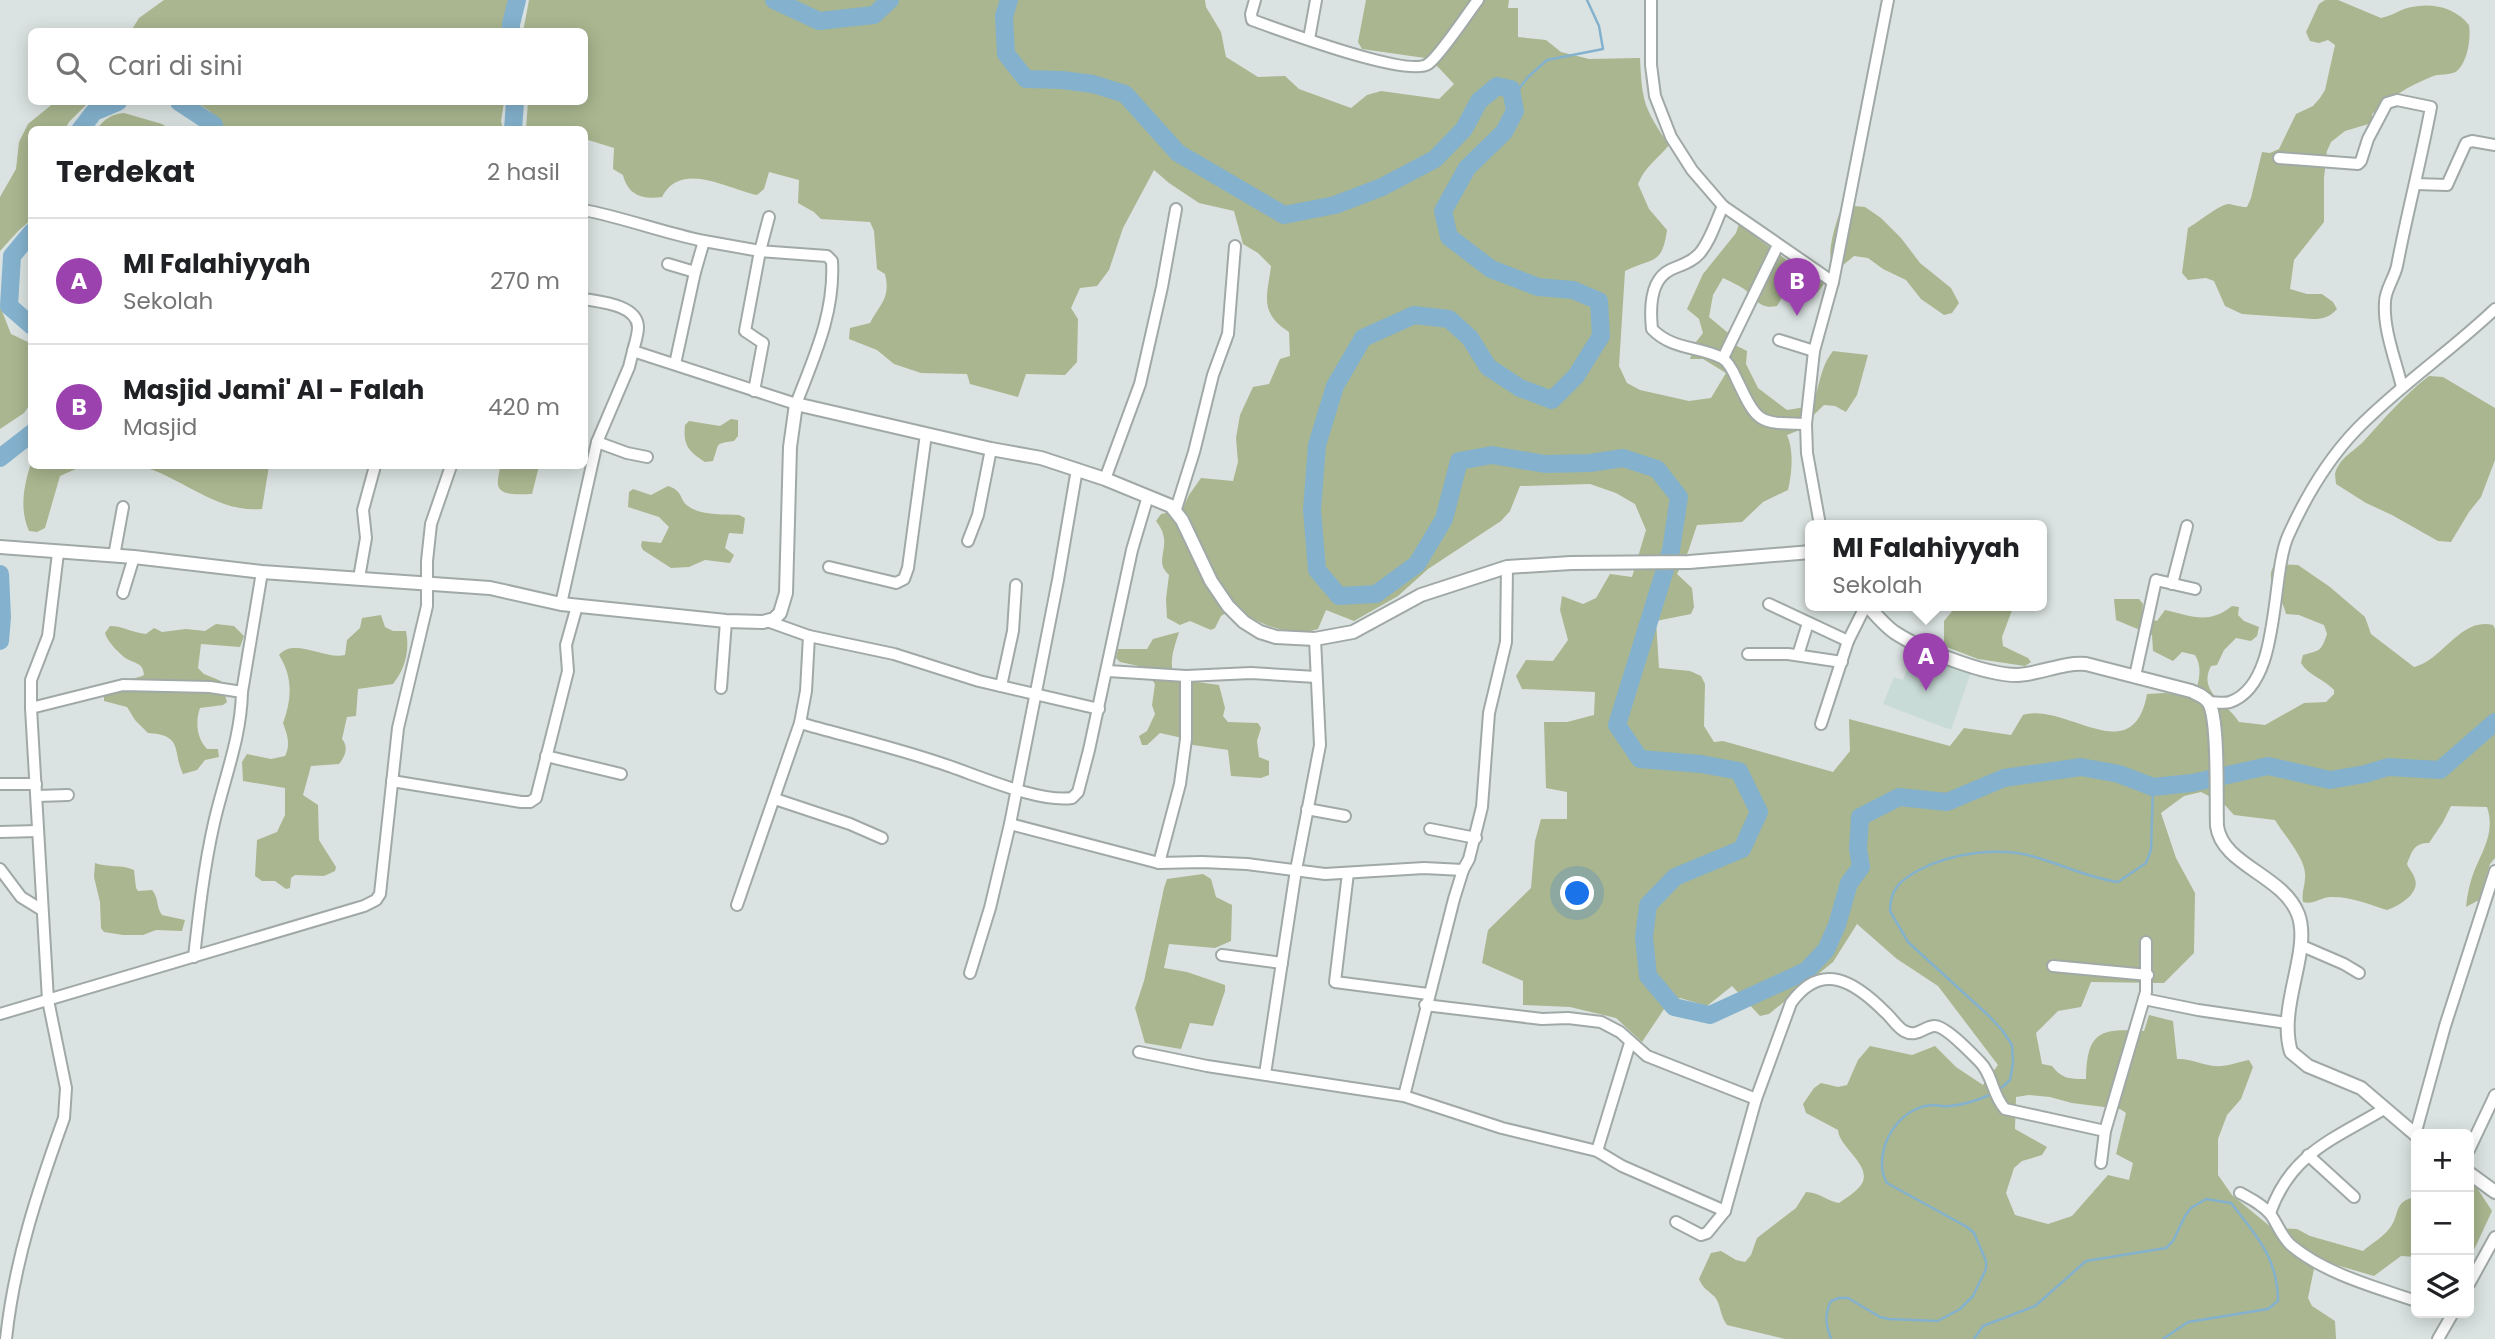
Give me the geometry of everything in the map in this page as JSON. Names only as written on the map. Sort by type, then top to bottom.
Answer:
[{"type":"main road","points":[[0,547],[134,557],[262,572],[427,582],[490,589],[577,606],[726,621],[767,621],[775,619],[780,613],[786,593],[790,447],[796,404],[1041,458],[1105,479],[1176,509],[1211,582],[1228,606],[1244,622],[1260,632],[1276,637],[1315,639],[1353,632],[1421,595],[1507,567],[1572,563],[1689,562],[1805,552]]},
{"type":"main road","points":[[1872,611],[1881,622],[1903,638],[1979,669],[2004,675],[2018,675],[2074,663],[2191,691],[2209,702],[2215,726],[2216,813],[2218,833],[2223,845],[2270,880],[2294,906],[2300,920],[2300,945],[2287,1023],[2287,1040],[2291,1052],[2308,1066],[2361,1087],[2411,1131]]},
{"type":"main road","points":[[2474,1177],[2495,1192]]},
{"type":"street","points":[[1255,0],[1252,20],[1391,64],[1416,67],[1425,66],[1432,61],[1478,0]]},
{"type":"street","points":[[1309,39],[1316,0]]},
{"type":"street","points":[[1651,0],[1651,65],[1655,96],[1671,137],[1692,170],[1723,206],[1833,282]]},
{"type":"street","points":[[1819,520],[1807,453],[1806,424],[1814,351],[1833,282],[1888,0]]},
{"type":"street","points":[[2279,158],[2358,164],[2387,103],[2397,100],[2431,107],[2397,269],[2385,296],[2387,326],[2402,387]]},
{"type":"street","points":[[2416,184],[2447,185],[2466,143],[2472,141],[2495,145]]},
{"type":"street","points":[[1723,206],[1701,252],[1693,260],[1666,272],[1658,283],[1652,295],[1652,329],[1663,338],[1723,358],[1749,404],[1763,421],[1806,424]]},
{"type":"street","points":[[1105,479],[1140,384],[1176,209]]},
{"type":"street","points":[[588,212],[704,241],[760,251],[827,256],[832,261],[830,304],[824,335],[796,404],[633,351]]},
{"type":"street","points":[[754,391],[763,343],[746,331],[769,217]]},
{"type":"street","points":[[675,365],[704,241]]},
{"type":"street","points":[[1723,358],[1778,245]]},
{"type":"street","points":[[1176,509],[1194,452],[1213,375],[1228,334],[1235,246]]},
{"type":"street","points":[[668,264],[695,272]]},
{"type":"street","points":[[561,604],[597,442],[629,367],[638,330],[633,315],[622,308],[588,300]]},
{"type":"street","points":[[2209,702],[2231,702],[2249,688],[2256,678],[2273,633],[2281,562],[2294,523],[2317,481],[2335,456],[2357,430],[2402,387],[2495,309]]},
{"type":"street","points":[[1779,340],[1814,351]]},
{"type":"street","points":[[829,567],[896,583],[904,579],[908,568],[926,434]]},
{"type":"street","points":[[597,442],[647,457]]},
{"type":"street","points":[[968,541],[978,515],[991,449]]},
{"type":"street","points":[[359,578],[365,546],[363,510],[374,469]]},
{"type":"street","points":[[0,1014],[376,900],[380,894],[398,728],[427,606],[431,524],[450,469]]},
{"type":"street","points":[[970,973],[990,908],[1010,824],[1077,470]]},
{"type":"street","points":[[800,723],[935,761],[1017,790],[1062,799],[1072,798],[1076,795],[1099,709],[1132,550],[1148,496]]},
{"type":"street","points":[[114,556],[123,507]]},
{"type":"street","points":[[2172,584],[2186,526]]},
{"type":"street","points":[[6,1339],[24,1238],[64,1118],[66,1104],[66,1088],[48,1000],[31,708],[31,680],[48,636],[52,552]]},
{"type":"street","points":[[123,593],[134,557]]},
{"type":"street","points":[[1404,1096],[1463,870],[1476,838],[1482,807],[1489,713],[1506,642],[1507,567]]},
{"type":"street","points":[[194,957],[199,905],[214,824],[239,737],[243,692],[262,572]]},
{"type":"street","points":[[2135,676],[2155,582],[2158,580],[2195,589]]},
{"type":"street","points":[[1001,686],[1013,631],[1016,585]]},
{"type":"street","points":[[1769,604],[1848,641]]},
{"type":"street","points":[[392,781],[530,802],[536,798],[568,671],[566,645],[577,606]]},
{"type":"street","points":[[1821,724],[1848,641],[1864,611]]},
{"type":"street","points":[[721,688],[726,621]]},
{"type":"street","points":[[767,621],[809,636],[894,654],[1001,686],[1099,709]]},
{"type":"street","points":[[1798,655],[1808,623]]},
{"type":"street","points":[[737,905],[800,723],[806,691],[809,636]]},
{"type":"street","points":[[1265,1073],[1296,870],[1320,745],[1315,639]]},
{"type":"street","points":[[1748,654],[1798,655],[1842,662]]},
{"type":"street","points":[[1108,671],[1186,676],[1251,673],[1316,677]]},
{"type":"street","points":[[1159,863],[1180,784],[1186,740],[1186,676]]},
{"type":"street","points":[[31,708],[123,685],[210,687],[243,692]]},
{"type":"street","points":[[546,756],[621,774]]},
{"type":"street","points":[[0,784],[36,784]]},
{"type":"street","points":[[37,796],[68,795]]},
{"type":"street","points":[[775,799],[850,824],[882,838]]},
{"type":"street","points":[[1307,809],[1345,816]]},
{"type":"street","points":[[1010,824],[1159,863],[1213,862],[1325,874],[1424,868],[1463,870]]},
{"type":"street","points":[[1430,829],[1476,838]]},
{"type":"street","points":[[0,832],[38,831]]},
{"type":"street","points":[[0,869],[21,897],[42,910]]},
{"type":"street","points":[[2418,1129],[2445,1027],[2495,871]]},
{"type":"street","points":[[1348,873],[1335,982],[1542,1019],[1568,1018],[1601,1022],[1620,1032],[1647,1056],[1756,1099]]},
{"type":"street","points":[[2101,1163],[2105,1131],[2144,999],[2148,975],[2146,942]]},
{"type":"street","points":[[2300,945],[2359,973]]},
{"type":"street","points":[[1222,955],[1282,963]]},
{"type":"street","points":[[2053,966],[2148,975]]},
{"type":"street","points":[[1676,1222],[1701,1235],[1707,1233],[1725,1211],[1756,1099],[1791,1003],[1814,982],[1836,978],[1846,981],[1862,992],[1904,1031],[1916,1033],[1935,1026],[1944,1029],[1982,1063],[1988,1072],[1997,1100],[2005,1109],[2105,1131]]},
{"type":"street","points":[[2144,999],[2287,1023]]},
{"type":"street","points":[[1598,1151],[1630,1043]]},
{"type":"street","points":[[1139,1052],[1208,1066],[1404,1096],[1502,1128],[1598,1151],[1622,1166],[1725,1211]]},
{"type":"street","points":[[2474,1139],[2495,1095]]},
{"type":"street","points":[[2270,1213],[2290,1174],[2308,1155],[2384,1109]]},
{"type":"street","points":[[2308,1155],[2354,1197]]},
{"type":"street","points":[[2240,1193],[2270,1213],[2289,1244],[2323,1267],[2411,1299]]},
{"type":"street","points":[[2474,1275],[2495,1237]]},
{"type":"street","points":[[2438,1339],[2446,1318]]},
{"type":"shaded area","points":[[1915,650],[1971,672],[1951,730],[1883,704],[1894,677],[1903,680]]},
{"type":"green space","points":[[164,0],[512,0],[508,28],[133,28],[139,18]]},
{"type":"green space","points":[[529,0],[1205,0],[1206,7],[1221,32],[1226,57],[1258,77],[1285,76],[1299,89],[1351,108],[1367,95],[1381,91],[1439,99],[1454,84],[1425,58],[1362,49],[1358,42],[1366,0],[1509,0],[1508,8],[1518,8],[1518,37],[1546,40],[1561,52],[1589,59],[1640,58],[1646,104],[1669,145],[1648,167],[1638,184],[1649,209],[1667,230],[1662,250],[1655,259],[1625,271],[1619,366],[1627,383],[1640,390],[1689,401],[1711,398],[1726,373],[1703,359],[1690,359],[1696,342],[1703,333],[1699,319],[1687,309],[1703,274],[1736,233],[1739,224],[1796,267],[1824,284],[1817,293],[1790,284],[1777,306],[1771,307],[1762,305],[1744,289],[1723,278],[1713,295],[1709,317],[1733,337],[1735,345],[1747,351],[1746,364],[1758,388],[1787,410],[1812,406],[1823,370],[1833,351],[1868,355],[1857,395],[1846,412],[1835,406],[1824,405],[1797,431],[1787,435],[1792,462],[1788,490],[1763,502],[1742,522],[1697,525],[1677,574],[1692,588],[1694,607],[1691,614],[1656,621],[1659,668],[1690,671],[1701,676],[1705,684],[1704,726],[1714,742],[1723,741],[1833,772],[1850,751],[1849,719],[1950,746],[1964,728],[2011,735],[2023,715],[2059,717],[2096,729],[2113,731],[2128,728],[2139,717],[2147,694],[2194,696],[2200,670],[2195,655],[2182,652],[2173,661],[2153,651],[2152,635],[2116,620],[2114,599],[2139,599],[2143,604],[2142,616],[2157,621],[2165,610],[2207,617],[2232,606],[2239,607],[2238,615],[2244,621],[2259,627],[2257,636],[2251,641],[2236,638],[2224,650],[2217,665],[2211,666],[2208,683],[2211,691],[2239,722],[2265,725],[2304,703],[2326,702],[2334,694],[2330,686],[2301,663],[2303,655],[2316,651],[2323,644],[2327,634],[2324,625],[2299,615],[2286,614],[2272,583],[2275,564],[2298,565],[2330,587],[2365,617],[2371,634],[2414,667],[2434,657],[2471,627],[2493,625],[2495,858],[2490,864],[2479,900],[2466,907],[2472,878],[2489,832],[2487,807],[2451,806],[2429,843],[2417,846],[2410,855],[2407,864],[2414,875],[2414,890],[2402,902],[2387,910],[2337,897],[2303,902],[2304,868],[2298,854],[2275,820],[2234,815],[2223,803],[2201,792],[2184,796],[2161,813],[2176,858],[2195,893],[2194,953],[2164,983],[2091,982],[2081,1007],[2058,1011],[2036,1033],[2042,1064],[2052,1066],[2059,1074],[2071,1078],[2086,1079],[2089,1051],[2098,1036],[2106,1032],[2144,1031],[2149,1015],[2173,1021],[2177,1059],[2219,1066],[2249,1060],[2253,1067],[2241,1099],[2227,1115],[2218,1139],[2218,1175],[2232,1195],[2272,1228],[2297,1229],[2310,1236],[2363,1251],[2389,1229],[2400,1205],[2411,1198],[2411,1257],[2401,1256],[2374,1276],[2316,1259],[2308,1298],[2312,1306],[2335,1321],[2336,1339],[1785,1339],[1727,1325],[1717,1300],[1699,1279],[1711,1253],[1721,1251],[1745,1262],[1751,1255],[1757,1238],[1796,1208],[1806,1192],[1839,1203],[1859,1188],[1864,1178],[1860,1164],[1844,1144],[1838,1130],[1806,1113],[1803,1104],[1814,1088],[1821,1083],[1838,1087],[1847,1085],[1858,1060],[1870,1046],[1912,1055],[1935,1046],[1956,1067],[1983,1085],[1998,1065],[1938,986],[1897,959],[1857,924],[1833,962],[1769,1014],[1760,1016],[1732,986],[1707,1006],[1680,998],[1664,1009],[1642,1042],[1616,1018],[1570,1007],[1523,1005],[1523,981],[1482,963],[1488,930],[1531,888],[1535,841],[1541,819],[1567,819],[1567,792],[1546,788],[1544,722],[1567,722],[1594,715],[1595,692],[1522,689],[1516,676],[1526,660],[1553,661],[1568,640],[1560,610],[1562,596],[1583,604],[1596,598],[1610,574],[1632,577],[1646,530],[1635,504],[1616,493],[1590,484],[1520,486],[1510,511],[1501,521],[1428,569],[1398,596],[1354,621],[1326,610],[1318,629],[1296,632],[1264,624],[1235,607],[1221,616],[1211,630],[1190,621],[1180,625],[1167,618],[1169,575],[1162,563],[1164,538],[1156,521],[1161,514],[1182,510],[1201,478],[1233,481],[1238,462],[1236,438],[1240,415],[1253,387],[1269,384],[1280,359],[1290,356],[1289,332],[1273,318],[1267,304],[1271,266],[1258,253],[1243,244],[1234,211],[1199,203],[1154,170],[1123,228],[1109,270],[1097,286],[1080,288],[1071,308],[1078,319],[1077,362],[1065,375],[1026,374],[1018,397],[970,384],[967,374],[921,373],[894,364],[877,350],[849,339],[850,328],[870,323],[886,295],[885,274],[877,269],[874,231],[870,222],[821,219],[798,203],[799,180],[769,172],[764,189],[757,195],[719,183],[692,179],[681,180],[670,186],[662,197],[642,197],[632,192],[623,175],[613,169],[614,148],[588,140],[588,126],[526,126],[528,105],[588,105],[588,28],[524,28]],"holes":[[[2016,1097],[2050,1097],[2072,1103],[2120,1109],[2126,1113],[2116,1154],[2133,1163],[2129,1180],[2108,1175],[2072,1216],[2048,1224],[2015,1215],[2006,1193],[2014,1168],[2022,1161],[2042,1155],[2047,1147],[2015,1129]]]},
{"type":"green space","points":[[2325,0],[2338,0],[2381,18],[2416,6],[2441,7],[2456,13],[2469,25],[2468,49],[2457,71],[2434,76],[2407,89],[2372,114],[2372,123],[2345,131],[2331,142],[2327,151],[2324,178],[2324,222],[2294,260],[2290,289],[2307,294],[2322,294],[2333,302],[2337,309],[2329,316],[2317,319],[2242,314],[2225,306],[2214,281],[2206,278],[2188,280],[2182,273],[2188,228],[2225,205],[2247,207],[2262,152],[2270,153],[2279,149],[2296,114],[2313,106],[2325,90],[2335,45],[2328,40],[2319,43],[2310,41],[2306,32],[2319,4]]},
{"type":"green space","points":[[51,105],[86,105],[67,126],[28,126],[28,222],[0,251],[0,197],[16,169],[19,142],[28,124]]},
{"type":"green space","points":[[200,105],[504,105],[502,126],[220,126],[207,109]]},
{"type":"green space","points":[[124,113],[165,126],[99,126]]},
{"type":"green space","points":[[1843,205],[1865,207],[1881,218],[1920,263],[1951,288],[1959,303],[1952,313],[1944,315],[1921,299],[1906,280],[1868,258],[1854,256],[1842,266],[1833,263],[1832,242]]},
{"type":"green space","points":[[0,306],[11,334],[28,342],[28,407],[0,429]]},
{"type":"green space","points":[[2429,376],[2443,377],[2495,408],[2495,460],[2481,497],[2451,542],[2438,541],[2336,484],[2335,474],[2343,459]]},
{"type":"green space","points":[[731,419],[738,420],[738,436],[734,441],[719,445],[713,461],[705,462],[688,447],[685,425],[689,421],[720,426]]},
{"type":"green space","points":[[30,469],[76,469],[60,476],[45,528],[37,532],[29,531],[26,523],[23,506]]},
{"type":"green space","points":[[150,469],[269,469],[262,509],[229,506]]},
{"type":"green space","points":[[500,469],[538,469],[532,494],[512,494],[500,489]]},
{"type":"green space","points":[[668,486],[677,490],[685,504],[693,509],[745,518],[743,534],[729,533],[725,548],[734,555],[730,563],[705,560],[689,567],[671,568],[643,550],[642,541],[661,543],[669,527],[659,517],[628,507],[629,492],[633,489],[651,495]]},
{"type":"green space","points":[[1952,611],[2012,611],[2002,637],[2003,646],[2031,662],[2025,666],[1978,659],[1944,646],[1944,621]]},
{"type":"green space","points":[[381,615],[385,627],[393,631],[406,631],[407,653],[401,672],[393,684],[358,689],[356,716],[347,717],[342,739],[346,749],[343,758],[339,764],[311,766],[303,795],[318,805],[319,840],[336,867],[335,871],[324,876],[295,875],[291,878],[290,888],[286,889],[275,881],[262,881],[255,876],[257,840],[277,832],[285,815],[285,788],[243,781],[242,762],[247,754],[271,759],[285,756],[287,752],[288,739],[283,723],[290,688],[284,663],[279,655],[285,650],[301,648],[328,655],[345,655],[347,640],[360,628],[362,618]]},
{"type":"green space","points":[[216,624],[234,626],[244,636],[240,647],[201,644],[198,668],[204,674],[221,681],[227,702],[200,708],[198,719],[201,740],[207,749],[218,749],[219,757],[205,760],[197,770],[183,774],[172,741],[159,734],[148,733],[127,707],[104,701],[104,686],[114,681],[144,675],[142,667],[121,655],[105,633],[110,626],[146,634],[154,628],[162,632],[186,629],[205,631]]},
{"type":"green space","points":[[1179,632],[1172,661],[1175,679],[1219,685],[1225,708],[1223,716],[1228,722],[1258,723],[1261,728],[1257,741],[1259,757],[1269,761],[1269,775],[1261,778],[1231,776],[1228,750],[1193,745],[1178,737],[1160,733],[1147,745],[1142,745],[1139,736],[1147,731],[1155,714],[1152,705],[1155,684],[1143,667],[1120,662],[1116,658],[1118,649],[1147,649],[1153,639]]},
{"type":"green space","points":[[95,863],[134,870],[138,891],[152,890],[162,915],[185,920],[182,931],[156,930],[143,935],[104,932],[101,928],[100,902],[94,877]]},
{"type":"green space","points":[[1203,874],[1211,879],[1216,897],[1232,905],[1231,941],[1215,948],[1169,944],[1164,968],[1187,972],[1225,985],[1213,1026],[1190,1023],[1181,1049],[1145,1043],[1135,1008],[1144,981],[1167,879]]},
{"type":"green space","points":[[2474,1186],[2492,1211],[2474,1250]]},
{"type":"waterway","points":[[511,28],[517,0]]},
{"type":"waterway","points":[[774,0],[819,21],[874,15],[890,0]]},
{"type":"waterway","points":[[1009,0],[1004,16],[1006,54],[1026,79],[1093,84],[1125,94],[1178,153],[1284,215],[1335,205],[1382,187],[1435,159],[1464,129],[1479,101],[1497,86],[1511,89],[1515,111],[1504,132],[1467,168],[1443,211],[1449,237],[1491,269],[1538,287],[1573,290],[1599,301],[1601,336],[1576,376],[1552,400],[1520,388],[1488,367],[1470,338],[1449,319],[1414,315],[1363,338],[1335,386],[1317,445],[1312,510],[1317,570],[1339,596],[1376,594],[1417,564],[1444,519],[1459,461],[1492,455],[1545,464],[1590,463],[1623,458],[1657,469],[1679,497],[1671,550],[1617,725],[1640,759],[1701,764],[1739,771],[1759,812],[1742,849],[1675,877],[1648,905],[1644,937],[1648,976],[1674,1007],[1710,1015],[1806,971],[1826,950],[1837,925],[1849,883],[1861,867],[1858,849],[1860,817],[1899,797],[1947,802],[2004,778],[2081,767],[2119,774],[2153,787],[2192,783],[2268,766],[2330,780],[2388,767],[2440,770],[2495,722]]},
{"type":"waterway","points":[[1512,98],[1528,77],[1547,60],[1603,49],[1599,26],[1587,0]]},
{"type":"waterway","points":[[83,126],[94,112],[111,105]]},
{"type":"waterway","points":[[184,105],[214,126]]},
{"type":"waterway","points":[[513,126],[515,105]]},
{"type":"waterway","points":[[28,237],[12,256],[9,306],[28,323]]},
{"type":"waterway","points":[[0,458],[28,436]]},
{"type":"waterway","points":[[0,574],[0,641]]},
{"type":"waterway","points":[[1998,1091],[2010,1080],[2012,1045],[1989,1016],[1908,942],[1890,911],[1894,891],[1907,877],[1932,864],[1946,859],[1991,852],[2021,854],[2118,882],[2146,863],[2151,850],[2153,787]]},
{"type":"waterway","points":[[1831,1339],[1827,1311],[1831,1301],[1839,1298],[1848,1298],[1880,1317],[1938,1321],[1960,1309],[1973,1296],[1986,1269],[1986,1261],[1974,1233],[1887,1183],[1882,1160],[1892,1130],[1909,1113],[1924,1106],[1961,1105],[1992,1094]]},
{"type":"waterway","points":[[1974,1339],[1983,1326],[2035,1306],[2086,1261],[2166,1248],[2173,1241],[2191,1208],[2206,1199],[2231,1203],[2257,1237],[2270,1260],[2278,1301],[2268,1309],[2188,1322],[2163,1339]]},
{"type":"place","name":"Masjid Jami' Al - Falah","points":[[1797,316]]},
{"type":"place","name":"MI Falahiyyah","points":[[1926,691]]}]
